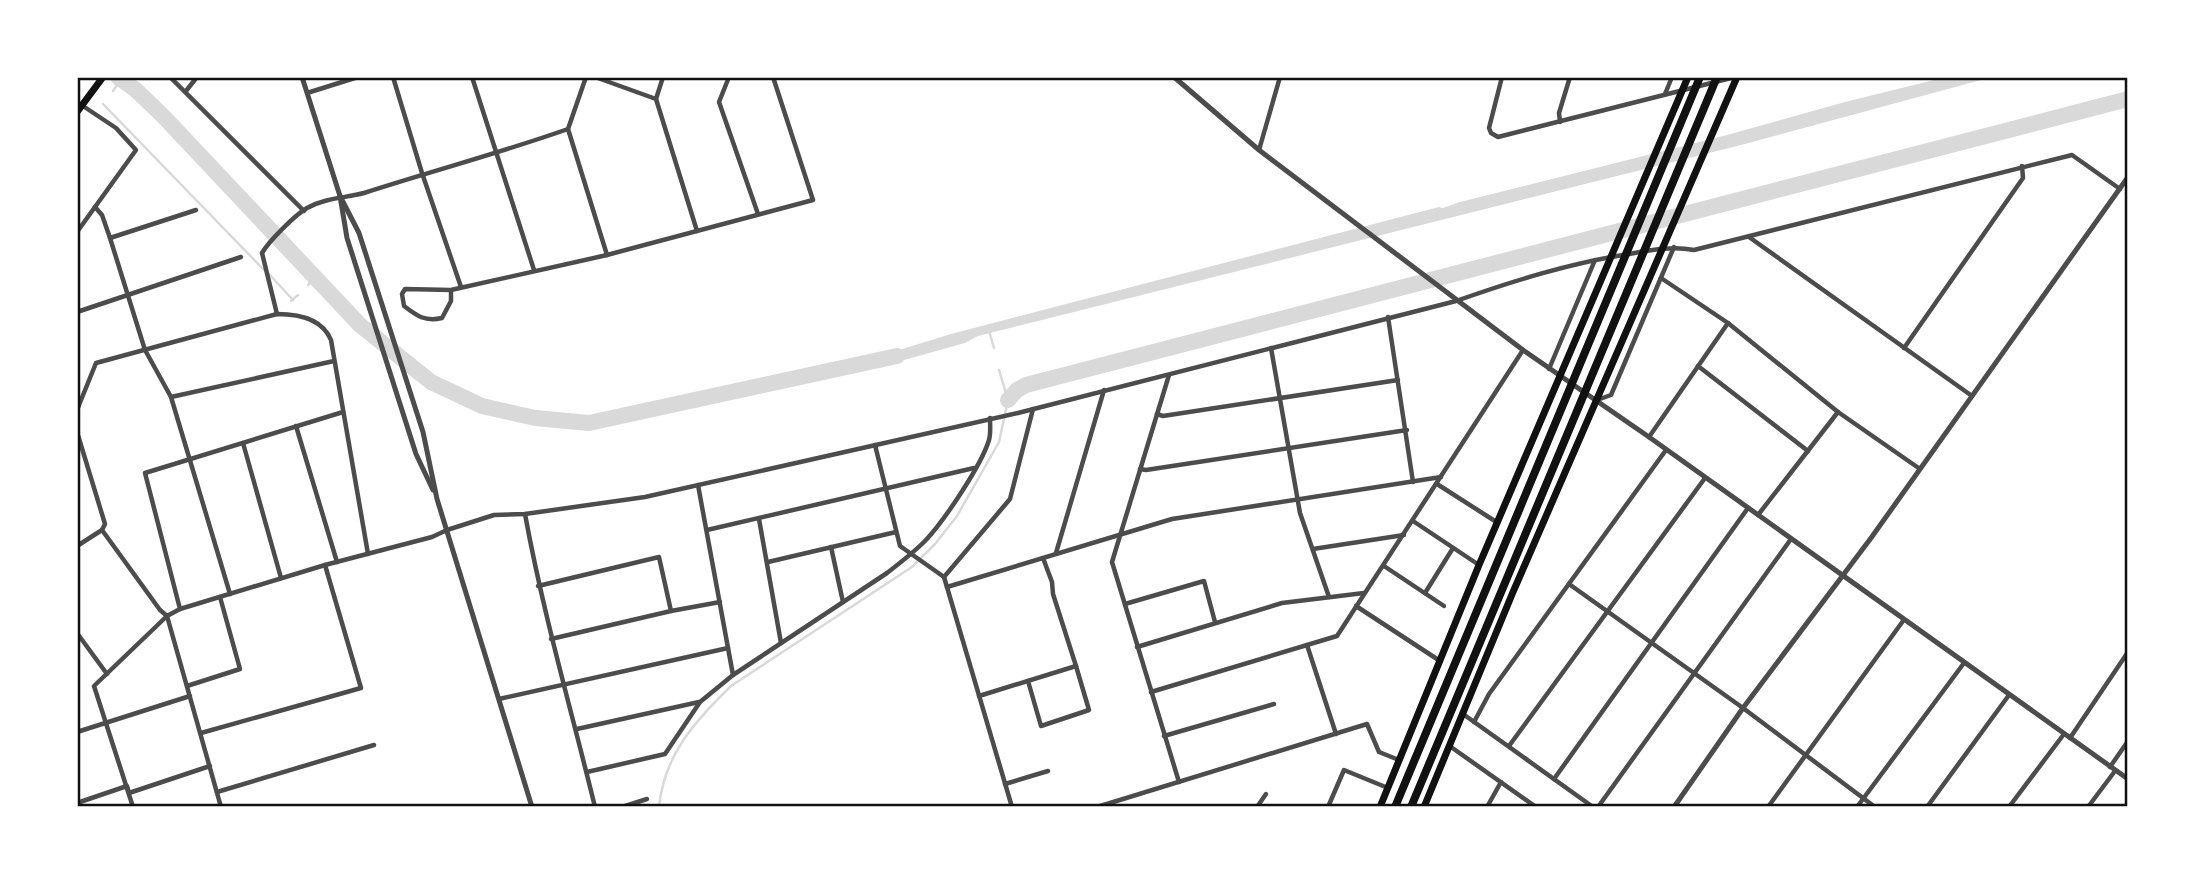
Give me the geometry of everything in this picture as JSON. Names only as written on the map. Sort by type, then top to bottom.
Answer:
[{"type":"highway","points":[[1395,807],[1700,77]]},
{"type":"highway","points":[[1411,807],[1717,77]]},
{"type":"main road","points":[[77,112],[80,103],[103,77]]},
{"type":"main road","points":[[1380,807],[1479,565],[1688,77]]},
{"type":"main road","points":[[1424,807],[1518,580],[1736,77]]},
{"type":"street","points":[[170,77],[304,211]]},
{"type":"street","points":[[186,92],[197,77]]},
{"type":"street","points":[[302,77],[340,196],[347,238],[415,454],[437,499]]},
{"type":"street","points":[[307,93],[358,77]]},
{"type":"street","points":[[393,77],[422,173],[461,286]]},
{"type":"street","points":[[472,77],[534,270]]},
{"type":"street","points":[[586,77],[568,129],[607,255]]},
{"type":"street","points":[[594,77],[656,99]]},
{"type":"street","points":[[663,77],[656,99],[697,231]]},
{"type":"street","points":[[729,77],[719,102],[758,215]]},
{"type":"street","points":[[451,290],[451,301],[442,318],[431,321],[419,317],[404,306],[402,294],[405,289],[451,290],[607,255],[813,200],[773,77]]},
{"type":"street","points":[[1174,77],[1259,150],[1456,301],[2128,779]]},
{"type":"street","points":[[1259,150],[1280,77]]},
{"type":"street","points":[[1502,77],[1489,128],[1490,133],[1497,137],[1736,77]]},
{"type":"street","points":[[1560,121],[1559,113],[1570,77]]},
{"type":"street","points":[[1665,94],[1672,77]]},
{"type":"street","points":[[77,232],[136,150],[116,128],[80,103]]},
{"type":"street","points":[[277,314],[262,256],[266,248],[304,211],[340,196],[359,194],[422,173],[498,154],[568,129]]},
{"type":"street","points":[[210,766],[129,793],[94,687],[167,616],[180,609],[324,565],[432,537],[494,516],[645,497],[1018,413],[1456,301],[1513,281],[1596,259],[1674,247],[1694,250],[2072,155],[2120,189]]},
{"type":"street","points":[[1904,348],[2023,178],[2022,166]]},
{"type":"street","points":[[1674,807],[1743,708],[1871,538],[2128,177]]},
{"type":"street","points":[[340,196],[359,233],[423,432],[437,499],[533,807]]},
{"type":"street","points":[[95,207],[102,215],[145,350],[171,397],[230,594]]},
{"type":"street","points":[[110,238],[196,210]]},
{"type":"street","points":[[1748,236],[1972,396]]},
{"type":"street","points":[[1596,401],[1611,395],[1674,247]]},
{"type":"street","points":[[77,312],[240,257]]},
{"type":"street","points":[[1549,369],[1596,259]]},
{"type":"street","points":[[1661,278],[1728,323],[1838,412],[1920,469]]},
{"type":"street","points":[[77,410],[96,363],[277,314],[309,318],[320,324],[329,335],[368,554]]},
{"type":"street","points":[[1388,317],[1413,482]]},
{"type":"street","points":[[1649,437],[1728,323]]},
{"type":"street","points":[[1271,348],[1300,513],[1329,597]]},
{"type":"street","points":[[1151,692],[1337,636],[1523,350]]},
{"type":"street","points":[[171,397],[334,361]]},
{"type":"street","points":[[1698,366],[1808,452]]},
{"type":"street","points":[[1169,374],[1112,562],[1179,782]]},
{"type":"street","points":[[1157,414],[1398,380]]},
{"type":"street","points":[[1056,554],[1104,390]]},
{"type":"street","points":[[944,577],[1010,499],[1034,409]]},
{"type":"street","points":[[180,609],[145,472],[343,412]]},
{"type":"street","points":[[1758,515],[1838,412]]},
{"type":"street","points":[[587,772],[665,754],[700,702],[733,675],[910,555],[926,540],[952,505],[989,438],[993,418]]},
{"type":"street","points":[[296,426],[337,562]]},
{"type":"street","points":[[1140,468],[1146,470],[1407,430]]},
{"type":"street","points":[[77,432],[105,524],[102,530],[77,546]]},
{"type":"street","points":[[243,443],[281,578]]},
{"type":"street","points":[[874,445],[900,546],[944,577],[1012,807]]},
{"type":"street","points":[[1474,722],[1489,694],[1666,450]]},
{"type":"street","points":[[708,530],[975,467]]},
{"type":"street","points":[[947,587],[1172,519],[1441,477]]},
{"type":"street","points":[[1509,746],[1705,478]]},
{"type":"street","points":[[1437,484],[1499,523]]},
{"type":"street","points":[[698,485],[733,675]]},
{"type":"street","points":[[1554,779],[1748,508]]},
{"type":"street","points":[[525,514],[538,586],[595,807]]},
{"type":"street","points":[[759,519],[781,643]]},
{"type":"street","points":[[1413,522],[1479,565]]},
{"type":"street","points":[[102,530],[167,616],[221,807]]},
{"type":"street","points":[[768,562],[896,532]]},
{"type":"street","points":[[1313,550],[1404,535]]},
{"type":"street","points":[[1463,714],[1595,807],[1791,539]]},
{"type":"street","points":[[831,547],[843,602]]},
{"type":"street","points":[[1425,593],[1453,548]]},
{"type":"street","points":[[538,586],[659,557],[671,611]]},
{"type":"street","points":[[1028,681],[1041,726],[1089,710],[1043,558]]},
{"type":"street","points":[[201,733],[361,688],[324,565]]},
{"type":"street","points":[[1384,566],[1444,606]]},
{"type":"street","points":[[1125,604],[1204,581],[1215,622]]},
{"type":"street","points":[[1569,584],[1743,708],[1875,807]]},
{"type":"street","points":[[1138,647],[1282,603],[1364,592]]},
{"type":"street","points":[[187,686],[240,668],[220,597]]},
{"type":"street","points":[[551,639],[720,602]]},
{"type":"street","points":[[1356,606],[1441,662]]},
{"type":"street","points":[[1768,807],[1903,621]]},
{"type":"street","points":[[77,633],[107,674]]},
{"type":"street","points":[[1307,645],[1336,734]]},
{"type":"street","points":[[499,699],[728,648]]},
{"type":"street","points":[[2070,738],[2128,652]]},
{"type":"street","points":[[1857,807],[1964,663]]},
{"type":"street","points":[[979,696],[1076,666]]},
{"type":"street","points":[[1927,807],[2009,695]]},
{"type":"street","points":[[77,732],[190,696]]},
{"type":"street","points":[[577,729],[700,702]]},
{"type":"street","points":[[1164,736],[1274,704]]},
{"type":"street","points":[[1097,807],[1367,724],[1379,752],[1400,760]]},
{"type":"street","points":[[2009,807],[2064,734]]},
{"type":"street","points":[[2088,807],[2128,741]]},
{"type":"street","points":[[217,792],[374,745]]},
{"type":"street","points":[[1451,747],[1536,807]]},
{"type":"street","points":[[1328,807],[1345,770],[1388,789]]},
{"type":"street","points":[[1005,785],[1048,771]]},
{"type":"street","points":[[1487,807],[1501,782]]},
{"type":"street","points":[[77,803],[127,786]]},
{"type":"street","points":[[127,786],[133,807]]},
{"type":"street","points":[[1257,807],[1266,794]]},
{"type":"street","points":[[622,807],[647,800]]},
{"type":"shaded area","points":[[1946,77],[1992,77],[1741,145],[978,336],[965,343],[879,367],[876,357],[951,334]]},
{"type":"waterway","points":[[118,77],[164,117],[360,325],[431,382],[482,406],[535,418],[589,423],[897,356]]},
{"type":"waterway","points":[[113,91],[121,79]]},
{"type":"waterway","points":[[1008,400],[1026,385],[2128,99]]},
{"type":"waterway","points":[[103,104],[264,270]]},
{"type":"waterway","points":[[269,274],[293,300]]},
{"type":"waterway","points":[[308,285],[315,278]]},
{"type":"waterway","points":[[291,301],[298,295]]},
{"type":"waterway","points":[[989,331],[994,348]]},
{"type":"waterway","points":[[659,807],[662,788],[674,755],[705,712],[731,686],[912,567],[957,516],[999,442],[1008,400],[999,370]]}]
